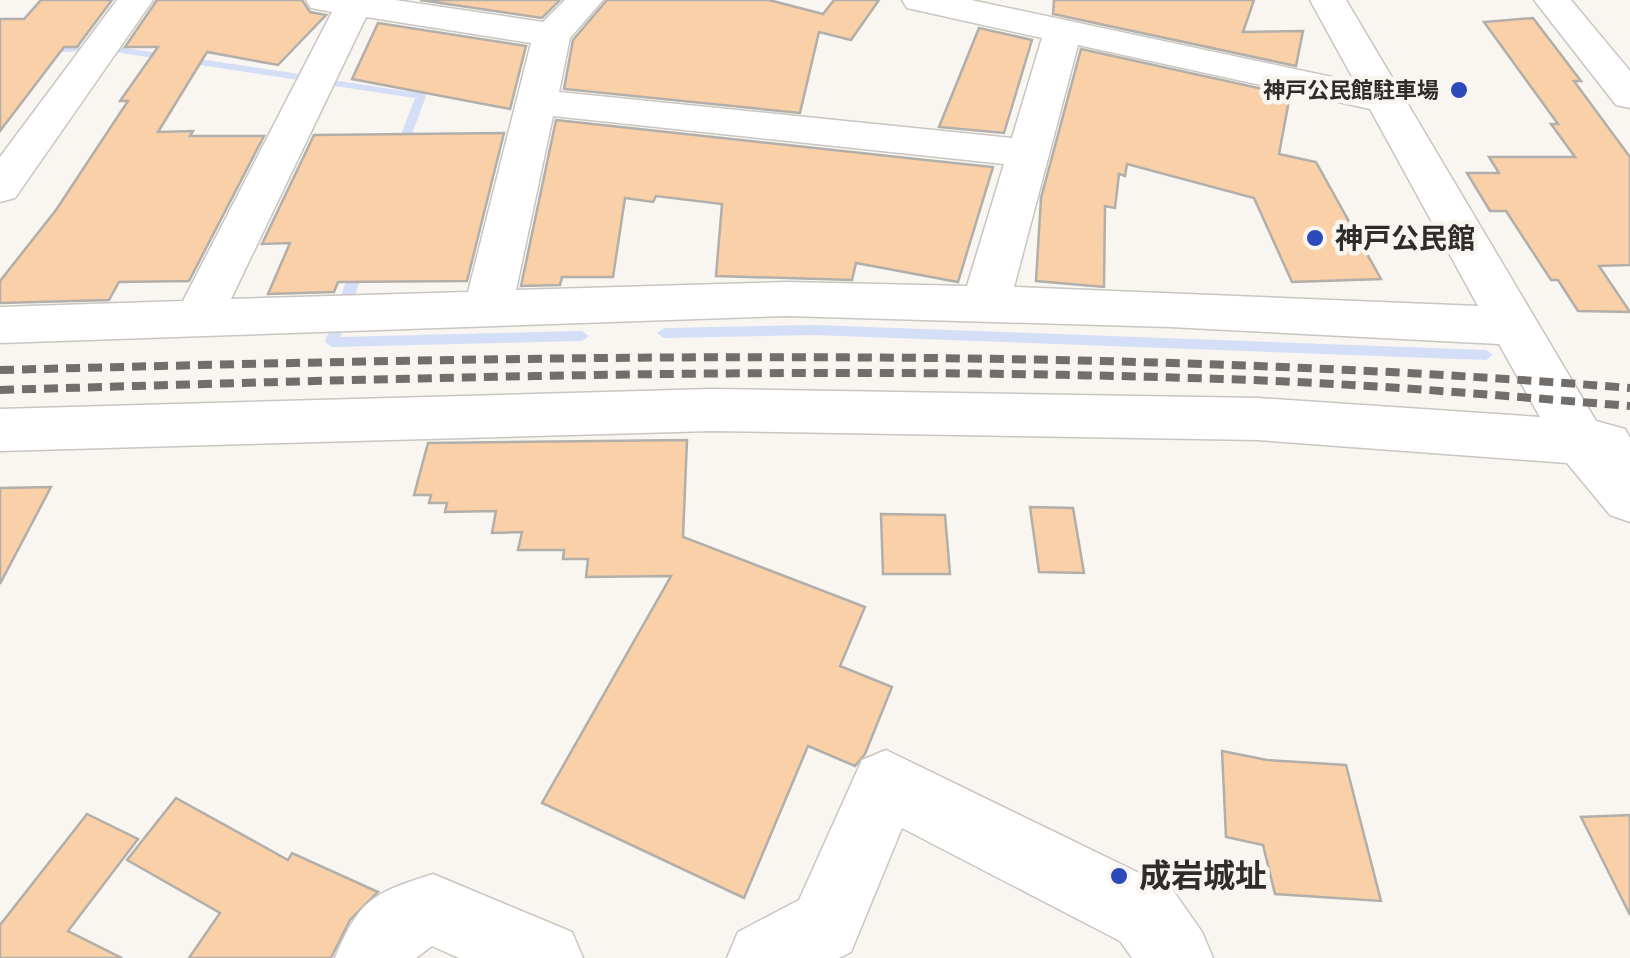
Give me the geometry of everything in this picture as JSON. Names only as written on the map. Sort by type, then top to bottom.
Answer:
[{"type":"street","points":[[0,188],[134,0]]},
{"type":"street","points":[[488,310],[552,35],[586,0]]},
{"type":"street","points":[[920,0],[1383,100]]},
{"type":"street","points":[[1328,0],[1513,326],[1630,498]]},
{"type":"street","points":[[1552,0],[1630,96]]},
{"type":"street","points":[[197,320],[344,1],[552,35]]},
{"type":"street","points":[[984,305],[1063,31]]},
{"type":"street","points":[[537,102],[1028,153]]},
{"type":"street","points":[[0,325],[787,299],[1170,309],[1513,326]]},
{"type":"street","points":[[0,430],[711,410],[1258,420],[1593,443]]},
{"type":"street","points":[[764,958],[826,926],[886,784],[1146,916],[1176,958]]},
{"type":"street","points":[[372,958],[397,922],[433,910],[546,958]]},
{"type":"building","points":[[41,0],[112,0],[77,47],[64,47],[0,131],[0,19],[24,19]]},
{"type":"building","points":[[157,0],[302,0],[310,12],[326,15],[278,65],[207,52],[158,132],[264,136],[189,281],[119,282],[109,300],[0,303],[0,281],[56,210],[128,101],[120,101],[158,47],[125,47]]},
{"type":"building","points":[[420,0],[560,0],[542,18]]},
{"type":"building","points":[[607,0],[769,0],[823,14],[834,0],[879,0],[851,40],[819,32],[800,113],[564,89],[573,40]]},
{"type":"building","points":[[1054,0],[1254,0],[1243,32],[1303,31],[1296,66],[1053,14]]},
{"type":"building","points":[[1533,18],[1581,81],[1574,81],[1630,157],[1630,265],[1599,266],[1630,312],[1578,311],[1558,280],[1551,280],[1506,211],[1490,211],[1467,173],[1499,173],[1489,157],[1575,157],[1551,124],[1558,124],[1484,22]]},
{"type":"building","points":[[378,23],[526,46],[510,109],[352,79]]},
{"type":"building","points":[[979,28],[1032,40],[1004,133],[939,127]]},
{"type":"building","points":[[1081,49],[1290,95],[1279,154],[1316,162],[1381,279],[1292,282],[1254,198],[1127,164],[1125,176],[1119,174],[1115,208],[1105,206],[1104,287],[1036,281],[1041,198]]},
{"type":"building","points":[[556,120],[993,167],[958,282],[856,263],[852,280],[716,276],[722,204],[656,196],[653,202],[625,198],[613,277],[562,277],[560,285],[521,286]]},
{"type":"building","points":[[504,133],[467,281],[338,282],[334,292],[268,294],[290,243],[262,244],[314,135]]},
{"type":"building","points":[[687,440],[683,537],[865,607],[840,666],[892,687],[865,754],[855,766],[808,746],[744,898],[542,803],[671,576],[586,577],[588,559],[563,559],[564,550],[518,550],[522,532],[492,533],[496,511],[445,512],[447,503],[429,503],[431,495],[414,495],[428,443]]},
{"type":"building","points":[[51,487],[0,584],[0,488]]},
{"type":"building","points":[[1030,507],[1073,508],[1084,573],[1039,572]]},
{"type":"building","points":[[881,514],[945,515],[950,574],[883,574]]},
{"type":"building","points":[[1222,751],[1267,760],[1346,765],[1381,901],[1275,894],[1263,845],[1226,837]]},
{"type":"building","points":[[176,798],[288,860],[292,853],[378,892],[350,920],[331,958],[189,958],[220,913],[127,860]]},
{"type":"building","points":[[87,814],[138,839],[68,931],[122,958],[0,958],[0,925]]},
{"type":"building","points":[[1630,815],[1630,915],[1581,817]]},
{"type":"waterway","points":[[44,50],[80,49]]},
{"type":"waterway","points":[[118,50],[299,77]]},
{"type":"waterway","points":[[332,83],[421,96],[401,150]]},
{"type":"waterway","points":[[348,295],[359,265]]},
{"type":"waterway","points":[[664,333],[814,330],[1486,355]]},
{"type":"waterway","points":[[335,332],[332,342],[582,336]]},
{"type":"railway","points":[[0,370],[612,358],[1018,359],[1425,374],[1630,388]]},
{"type":"railway","points":[[0,390],[458,378],[916,373],[1272,381],[1630,406]]},
{"type":"place","name":"神戸公民館駐車場","points":[[1459,90]]},
{"type":"place","name":"神戸公民館","points":[[1315,238]]},
{"type":"place","name":"成岩城址","points":[[1119,876]]}]
